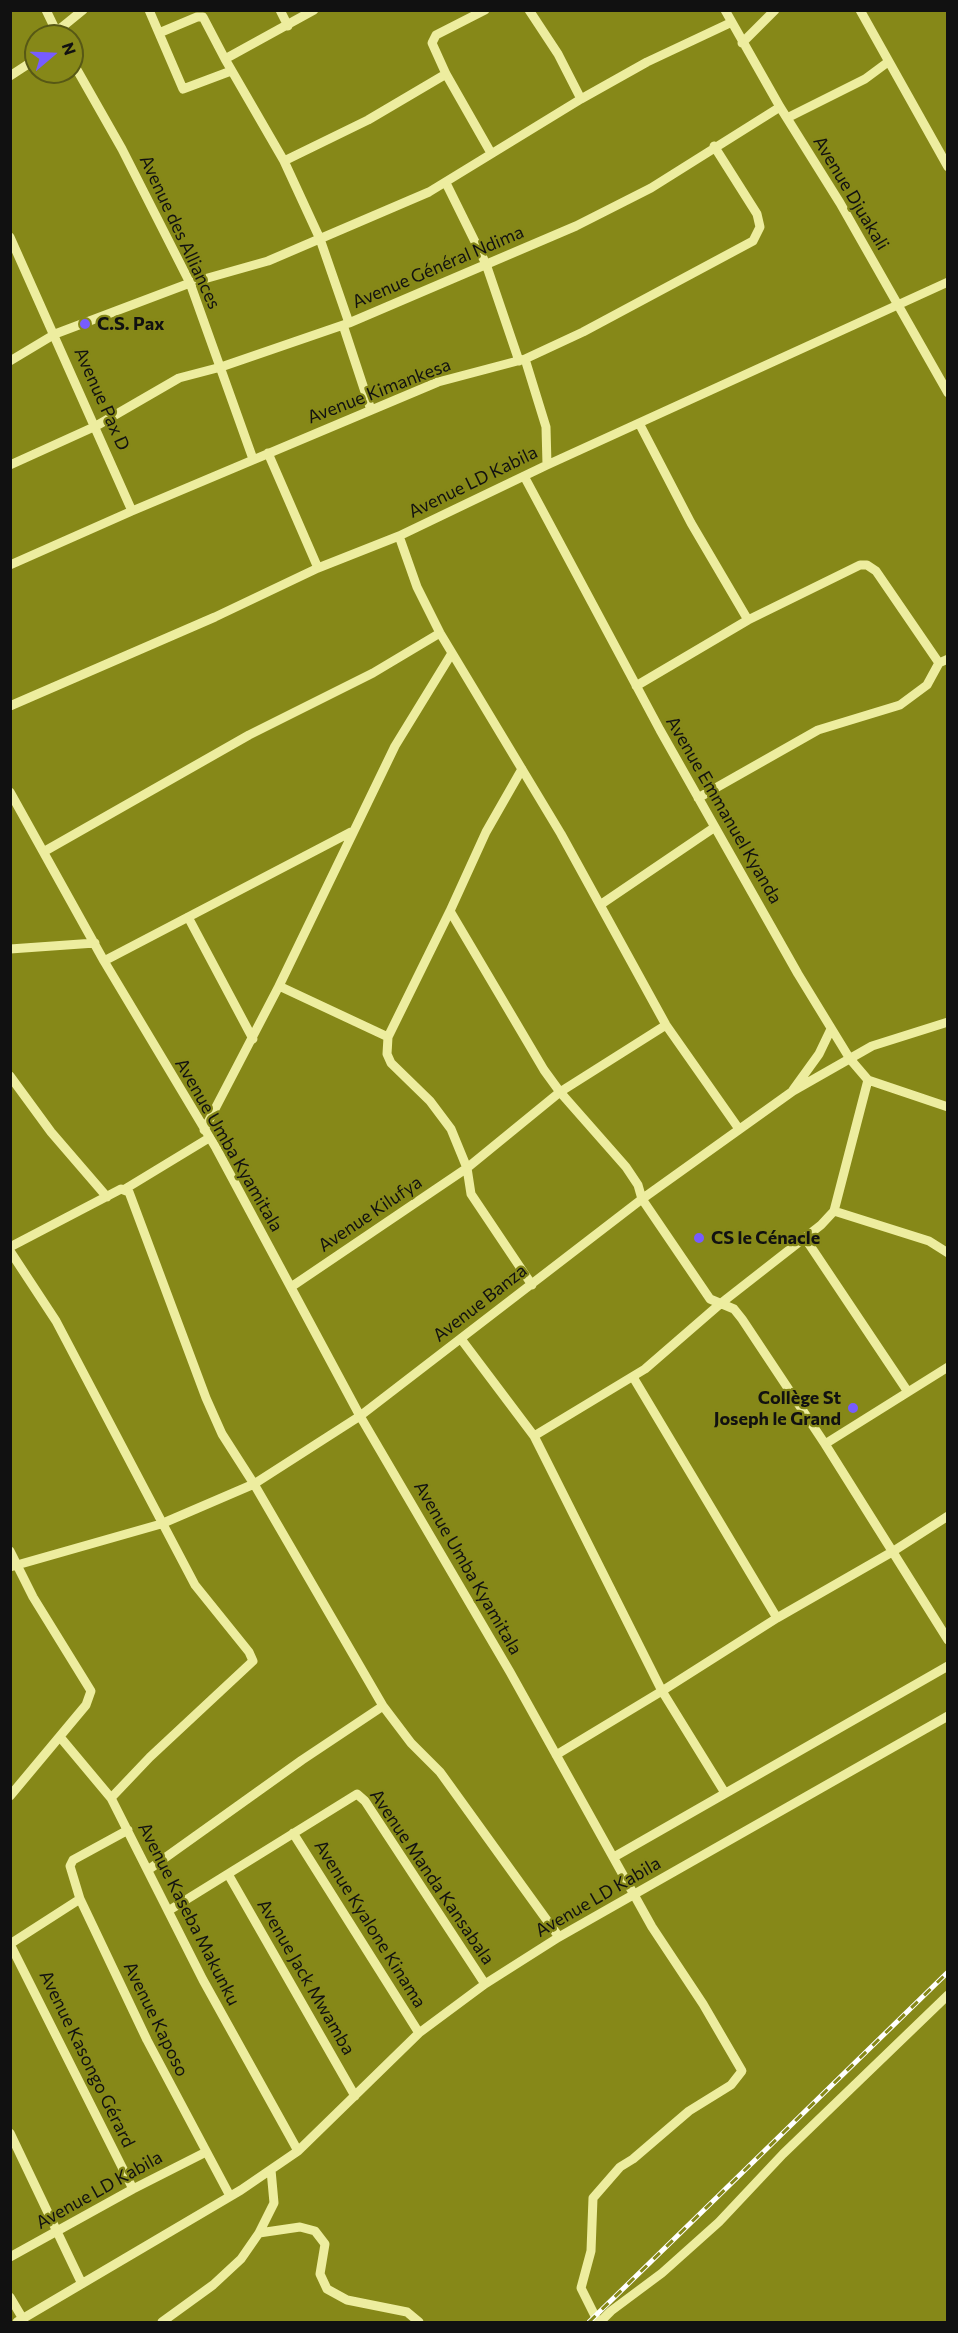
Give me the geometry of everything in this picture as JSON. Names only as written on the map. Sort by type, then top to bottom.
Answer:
[{"type":"street","points":[[46,10],[52,24]]},
{"type":"street","points":[[68,24],[83,10]]},
{"type":"street","points":[[149,10],[183,89],[231,71]]},
{"type":"street","points":[[280,10],[288,26]]},
{"type":"street","points":[[225,59],[314,10]]},
{"type":"street","points":[[484,10],[469,14],[432,38],[446,74],[491,153]]},
{"type":"street","points":[[529,10],[558,54],[581,99]]},
{"type":"street","name":"Avenue Djuakali","points":[[724,10],[840,203],[948,393]]},
{"type":"street","points":[[742,43],[775,10]]},
{"type":"street","points":[[860,10],[948,167]]},
{"type":"street","points":[[159,33],[203,17],[231,71],[284,161],[320,239],[371,410]]},
{"type":"street","points":[[10,361],[55,334],[190,283],[268,261],[446,183],[581,99],[647,62],[730,23]]},
{"type":"street","points":[[787,118],[865,79],[888,62]]},
{"type":"street","points":[[10,76],[24,67]]},
{"type":"street","points":[[284,161],[368,120],[446,74]]},
{"type":"street","name":"Avenue des Alliances","points":[[84,82],[127,159],[190,283],[253,459]]},
{"type":"street","name":"Avenue Général Ndima","points":[[10,465],[96,426],[179,378],[221,367],[346,324],[576,226],[629,199],[780,106]]},
{"type":"street","name":"Avenue Kimankesa","points":[[10,566],[132,511],[438,382],[522,360],[583,332],[753,241],[760,227],[757,214],[714,146]]},
{"type":"street","points":[[446,183],[486,264],[546,427],[547,465]]},
{"type":"street","name":"Avenue Pax D","points":[[10,237],[132,511]]},
{"type":"street","name":"Avenue LD Kabila","points":[[10,706],[215,617],[318,568],[399,536],[547,465],[948,282]]},
{"type":"street","points":[[639,423],[691,523],[748,621]]},
{"type":"street","points":[[268,453],[318,568]]},
{"type":"street","name":"Avenue Emmanuel Kyanda","points":[[524,476],[698,798],[831,1029],[850,1059],[868,1080]]},
{"type":"street","points":[[399,536],[417,587],[440,633],[600,905],[666,1025],[739,1129]]},
{"type":"street","points":[[636,686],[748,621],[852,568],[867,565],[876,571],[944,661],[927,685],[900,705],[818,730],[698,798]]},
{"type":"street","points":[[45,851],[249,735],[373,673],[440,633]]},
{"type":"street","points":[[111,1798],[150,1757],[253,1661],[249,1652],[195,1585],[56,1321],[10,1249],[125,1189],[207,1134],[351,832],[405,728],[452,653]]},
{"type":"street","points":[[522,770],[486,832],[388,1037],[387,1054],[391,1063],[430,1101],[451,1129],[467,1168],[471,1194],[532,1285]]},
{"type":"street","name":"Avenue Umba Kyamitala","points":[[10,792],[45,851],[104,961],[207,1134],[360,1416],[634,1894],[742,2071],[730,2085],[689,2111],[633,2160],[624,2163],[593,2198],[591,2251],[581,2288],[599,2322]]},
{"type":"street","points":[[600,905],[715,827]]},
{"type":"street","points":[[104,961],[351,832]]},
{"type":"street","points":[[450,911],[544,1070],[560,1092],[626,1167],[638,1185],[642,1199],[710,1299],[734,1309],[742,1319],[825,1444],[948,1640]]},
{"type":"street","points":[[188,917],[253,1039]]},
{"type":"street","points":[[10,949],[95,943]]},
{"type":"street","points":[[279,986],[388,1037]]},
{"type":"street","name":"Avenue Banza","points":[[13,1565],[161,1524],[254,1484],[360,1416],[642,1199],[793,1091],[895,1037],[948,1022]]},
{"type":"street","name":"Avenue Kilufya","points":[[291,1287],[467,1168],[560,1092],[666,1025]]},
{"type":"street","points":[[793,1091],[819,1054],[831,1029]]},
{"type":"street","points":[[10,1076],[51,1132],[107,1197]]},
{"type":"street","points":[[534,1436],[570,1412],[633,1377],[720,1304],[805,1238],[834,1211],[868,1080],[948,1107]]},
{"type":"street","points":[[125,1189],[129,1192],[216,1425],[254,1484],[383,1706],[411,1743],[440,1772],[559,1937]]},
{"type":"street","points":[[834,1211],[929,1241],[948,1253]]},
{"type":"street","points":[[805,1238],[908,1392]]},
{"type":"street","points":[[461,1339],[534,1436],[662,1692],[725,1793]]},
{"type":"street","points":[[825,1444],[948,1367]]},
{"type":"street","points":[[633,1377],[777,1618]]},
{"type":"street","points":[[556,1755],[662,1692],[777,1618],[892,1552],[948,1515]]},
{"type":"street","points":[[10,1551],[13,1565],[91,1691],[86,1705],[10,1796]]},
{"type":"street","name":"Avenue LD Kabila","points":[[614,1857],[948,1666]]},
{"type":"street","points":[[148,1870],[302,1760],[383,1706]]},
{"type":"street","name":"Avenue LD Kabila","points":[[20,2321],[272,2170],[298,2151],[419,2033],[485,1984],[559,1937],[948,1716]]},
{"type":"street","name":"Avenue Kaseba Makunku","points":[[60,1737],[111,1798],[168,1911],[298,2151]]},
{"type":"street","name":"Avenue Manda Kansabala","points":[[168,1911],[353,1795],[360,1796],[485,1984]]},
{"type":"street","name":"Avenue Kaposo","points":[[128,1830],[70,1862],[80,1899],[204,2153],[230,2196]]},
{"type":"street","name":"Avenue Kyalone Kinama","points":[[292,1833],[419,2033]]},
{"type":"street","name":"Avenue Jack Mwamba","points":[[228,1874],[355,2096]]},
{"type":"street","points":[[10,1944],[80,1899]]},
{"type":"street","name":"Avenue Kasongo Gérard","points":[[10,1944],[133,2189]]},
{"type":"street","points":[[599,2322],[662,2273],[719,2222],[783,2154],[948,1995]]},
{"type":"street","points":[[10,2133],[82,2284]]},
{"type":"street","name":"Avenue LD Kabila","points":[[10,2257],[133,2189],[204,2153]]},
{"type":"street","points":[[162,2322],[213,2285],[240,2259],[259,2233],[274,2203],[272,2170]]},
{"type":"street","points":[[259,2233],[300,2228],[315,2231],[325,2244],[320,2274],[327,2289],[347,2300],[407,2312],[419,2322]]},
{"type":"street","points":[[10,2297],[20,2321]]},
{"type":"railway","points":[[589,2322],[948,1972]]},
{"type":"place","name":"C.S. Pax","points":[[85,324]]},
{"type":"place","name":"CS le Cénacle","points":[[699,1238]]},
{"type":"place","name":"Collège St Joseph le Grand","points":[[853,1408]]}]
